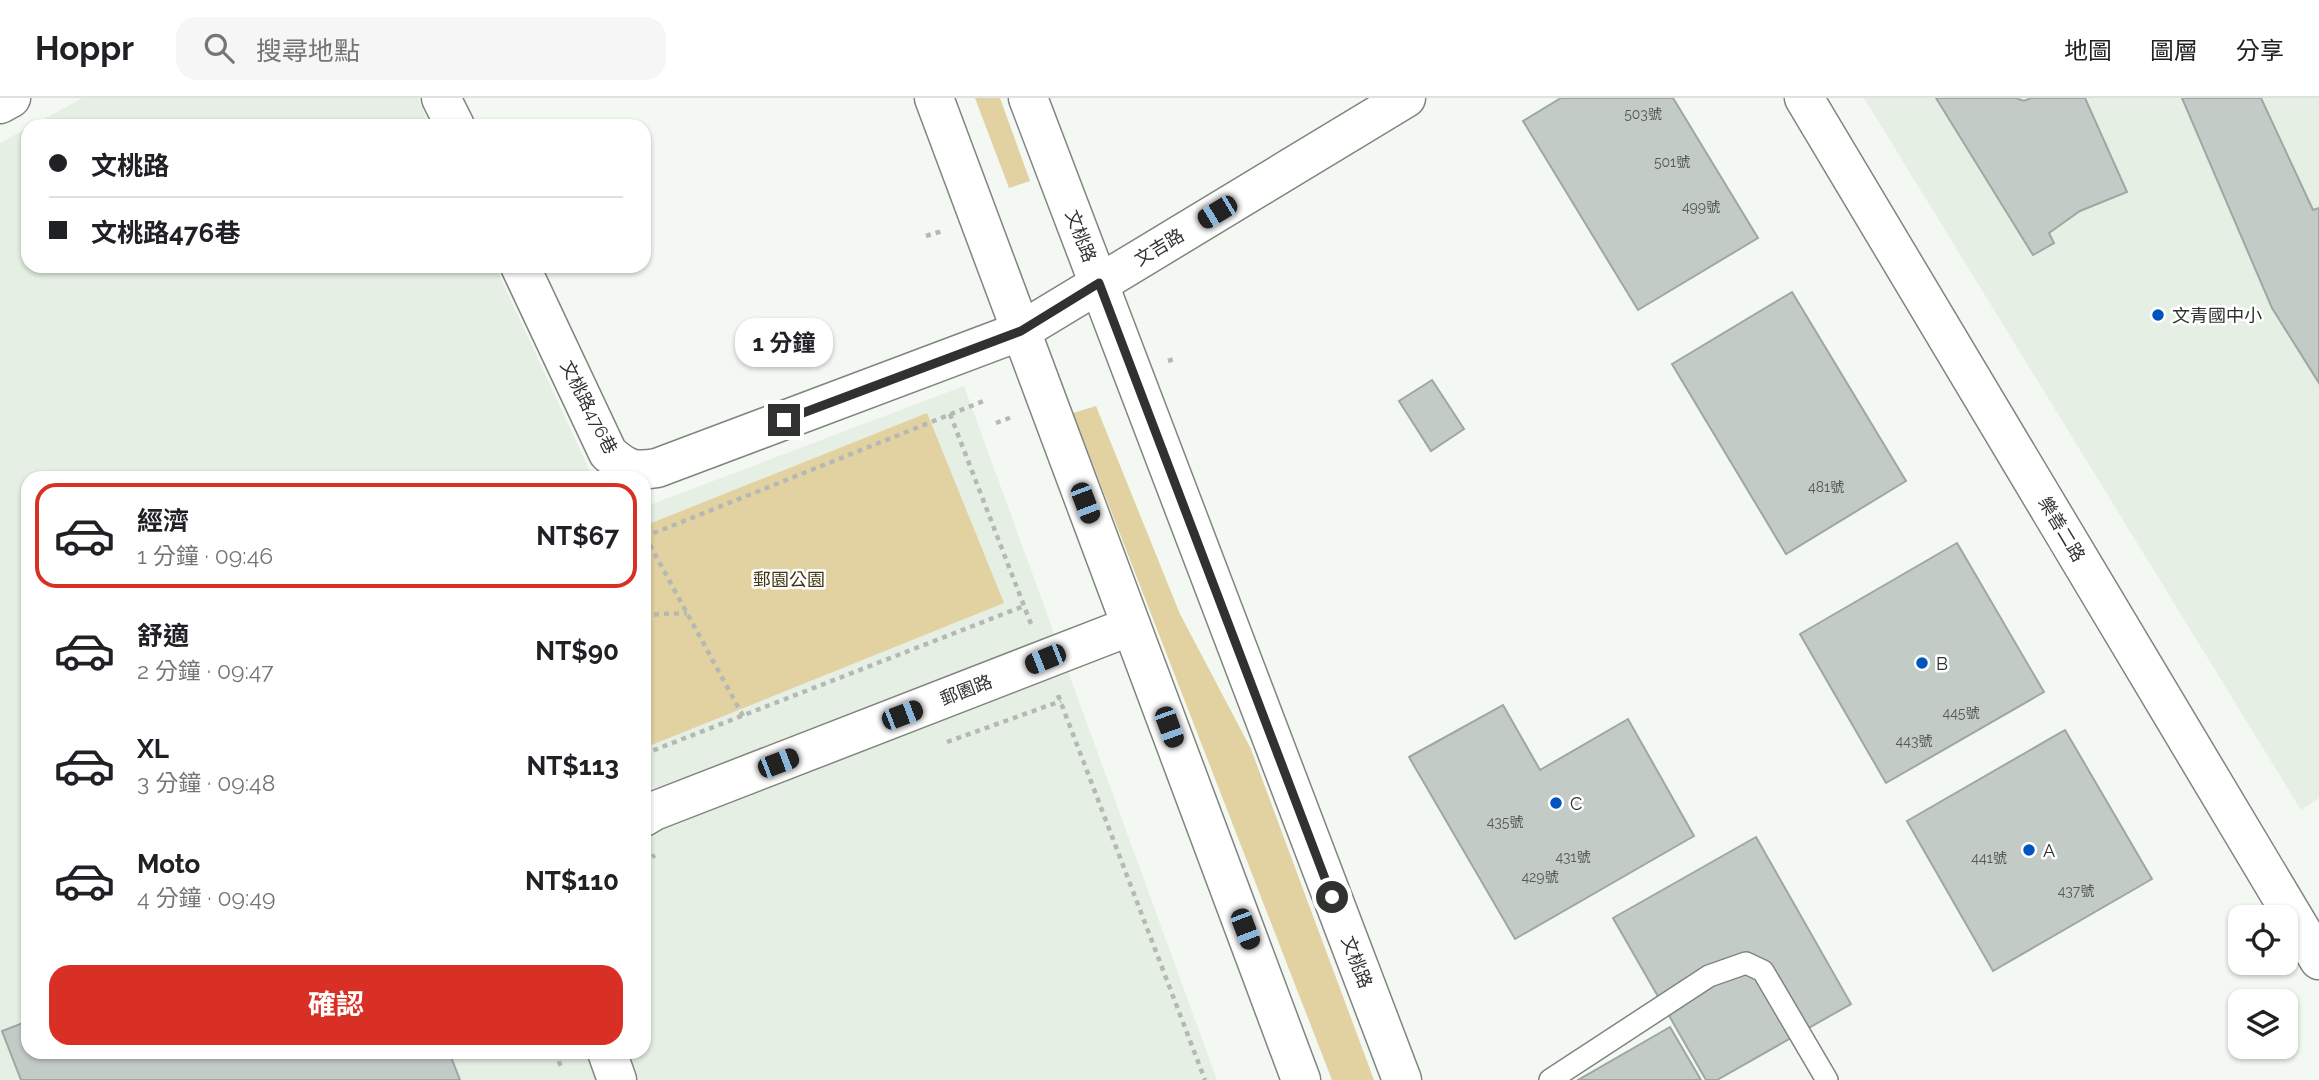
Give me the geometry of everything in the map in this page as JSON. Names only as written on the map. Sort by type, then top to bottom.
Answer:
[{"type":"street","points":[[0,104],[11,98]]},
{"type":"street","points":[[442,98],[452,119]]},
{"type":"street","points":[[934,98],[1301,1080]]},
{"type":"street","name":"文桃路","points":[[1028,98],[1402,1080]]},
{"type":"street","name":"文吉路","points":[[1021,331],[1406,98]]},
{"type":"street","name":"樂善二路","points":[[1804,98],[2319,960]]},
{"type":"street","name":"文桃路476巷","points":[[523,273],[608,453],[621,465],[637,471],[657,468],[1021,331]]},
{"type":"street","name":"郵園路","points":[[651,813],[1131,626]]},
{"type":"street","points":[[610,1059],[617,1080]]},
{"type":"lane","points":[[1550,1080],[1709,976],[1746,963],[1763,971],[1827,1080]]},
{"type":"path","points":[[651,535],[986,400]]},
{"type":"path","points":[[651,751],[1024,606],[950,414]]},
{"type":"path","points":[[651,548],[743,716]]},
{"type":"path","points":[[651,615],[687,612]]},
{"type":"path","points":[[1061,701],[1205,1080]]},
{"type":"path","points":[[558,1059],[561,1067]]},
{"type":"shaded area","points":[[83,98],[418,98],[427,119],[44,119]]},
{"type":"shaded area","name":"文青國中小","points":[[1864,98],[2319,98],[2319,798],[2301,810]]},
{"type":"shaded area","points":[[21,132],[21,273],[498,273],[590,471],[21,471],[21,1059],[651,1059],[651,504],[964,386],[1217,1080],[0,1080],[0,143]]},
{"type":"green space","points":[[975,98],[1000,98],[1030,181],[1009,188]]},
{"type":"green space","points":[[1096,406],[1180,614],[1251,749],[1374,1080],[1332,1080],[1073,413]]},
{"type":"green space","name":"郵園公園","points":[[927,413],[1004,603],[651,745],[651,523]]},
{"type":"building","points":[[1561,98],[1673,98],[1758,238],[1638,310],[1523,121]]},
{"type":"building","points":[[1936,98],[2016,98],[2024,101],[2031,98],[2085,98],[2127,192],[2080,211],[2049,233],[2054,243],[2033,255]]},
{"type":"building","points":[[2182,98],[2261,98],[2313,210],[2319,208],[2319,383],[2272,308]]},
{"type":"building","points":[[1792,292],[1906,481],[1786,554],[1672,364]]},
{"type":"building","points":[[1432,380],[1464,429],[1431,451],[1399,401]]},
{"type":"building","name":"B","points":[[1957,543],[2044,692],[1886,783],[1800,634]]},
{"type":"building","name":"C","points":[[1503,705],[1540,770],[1628,719],[1694,836],[1515,939],[1409,757]]},
{"type":"building","name":"A","points":[[2065,730],[2152,879],[1993,971],[1907,821]]},
{"type":"building","points":[[1756,837],[1851,1004],[1717,1080],[1706,1080],[1613,918]]},
{"type":"building","points":[[21,1024],[21,1059],[452,1059],[460,1080],[21,1080],[2,1031]]},
{"type":"building","points":[[1670,1027],[1701,1080],[1578,1080]]},
{"type":"place","name":"文青國中小","points":[[2158,315]]},
{"type":"place","name":"B","points":[[1922,663]]},
{"type":"place","name":"C","points":[[1556,803]]},
{"type":"place","name":"A","points":[[2029,850]]},
{"type":"route","points":[[784,420],[1021,331],[1099,283],[1332,897]]}]
